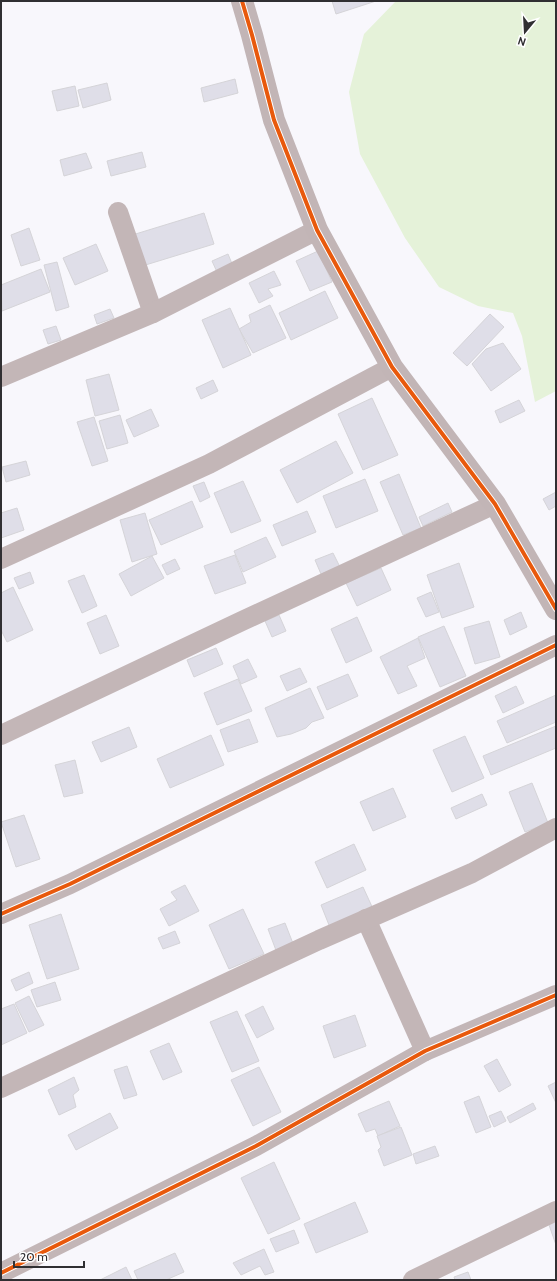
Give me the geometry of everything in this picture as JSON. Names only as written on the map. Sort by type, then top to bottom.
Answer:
[{"type":"street","points":[[242,1],[274,120],[318,230],[392,366],[496,504],[556,609]]},
{"type":"street","points":[[118,212],[153,313]]},
{"type":"street","points":[[1,377],[153,313],[318,230]]},
{"type":"street","points":[[1,560],[209,464],[392,366]]},
{"type":"street","points":[[1,735],[242,620],[496,504]]},
{"type":"street","points":[[1,914],[70,884],[556,645]]},
{"type":"street","points":[[1,1088],[366,919],[472,873],[556,828]]},
{"type":"street","points":[[366,919],[425,1051]]},
{"type":"street","points":[[1,1273],[256,1146],[425,1051],[556,995]]},
{"type":"street","points":[[424,1278],[556,1211]]},
{"type":"green space","points":[[396,1],[556,1],[556,391],[535,402],[522,336],[513,313],[478,306],[439,287],[405,238],[360,154],[349,92],[364,34]]},
{"type":"building","points":[[332,1],[376,1],[336,14]]},
{"type":"building","points":[[235,79],[238,93],[204,102],[201,88]]},
{"type":"building","points":[[107,83],[111,100],[83,108],[78,90]]},
{"type":"building","points":[[75,86],[79,106],[57,111],[52,91]]},
{"type":"building","points":[[142,152],[146,167],[111,176],[107,161]]},
{"type":"building","points":[[86,153],[92,168],[64,176],[60,160]]},
{"type":"building","points":[[204,213],[214,244],[139,267],[129,236]]},
{"type":"building","points":[[29,228],[40,260],[21,266],[11,235]]},
{"type":"building","points":[[96,244],[108,271],[75,285],[63,258]]},
{"type":"building","points":[[318,251],[332,282],[310,291],[296,261]]},
{"type":"building","points":[[228,254],[233,266],[217,272],[212,261]]},
{"type":"building","points":[[57,262],[69,307],[56,311],[44,265]]},
{"type":"building","points":[[41,269],[50,292],[2,311],[1,285]]},
{"type":"building","points":[[274,271],[281,285],[268,289],[273,296],[259,303],[249,283]]},
{"type":"building","points":[[325,291],[338,318],[291,340],[279,313]]},
{"type":"building","points":[[270,305],[286,338],[253,353],[239,329],[251,322],[249,315]]},
{"type":"building","points":[[230,308],[251,355],[223,368],[202,320]]},
{"type":"building","points":[[110,309],[114,318],[97,324],[94,315]]},
{"type":"building","points":[[490,314],[504,327],[467,366],[453,353]]},
{"type":"building","points":[[56,326],[61,340],[48,344],[43,330]]},
{"type":"building","points":[[503,343],[521,369],[491,391],[472,364],[486,349]]},
{"type":"building","points":[[109,374],[119,410],[95,416],[86,380]]},
{"type":"building","points":[[213,380],[218,391],[201,399],[196,388]]},
{"type":"building","points":[[372,398],[398,455],[363,470],[338,414]]},
{"type":"building","points":[[519,400],[525,411],[500,423],[495,411]]},
{"type":"building","points":[[151,409],[159,426],[134,437],[126,420]]},
{"type":"building","points":[[120,415],[128,443],[107,449],[99,421]]},
{"type":"building","points":[[94,417],[108,461],[92,466],[77,422]]},
{"type":"building","points":[[336,441],[353,473],[297,503],[280,470]]},
{"type":"building","points":[[26,461],[30,475],[6,482],[2,467]]},
{"type":"building","points":[[399,474],[421,528],[403,535],[380,482]]},
{"type":"building","points":[[365,479],[378,511],[336,528],[323,496]]},
{"type":"building","points":[[243,481],[261,521],[231,533],[214,493]]},
{"type":"building","points":[[204,482],[210,497],[200,502],[193,486]]},
{"type":"building","points":[[556,492],[556,506],[549,510],[543,499]]},
{"type":"building","points":[[192,501],[203,527],[161,545],[149,520]]},
{"type":"building","points":[[448,503],[452,512],[423,526],[419,517]]},
{"type":"building","points":[[17,508],[24,530],[1,538],[1,513]]},
{"type":"building","points":[[307,511],[316,532],[282,546],[273,525]]},
{"type":"building","points":[[145,513],[157,554],[132,562],[120,520]]},
{"type":"building","points":[[266,537],[276,557],[243,572],[234,551]]},
{"type":"building","points":[[333,553],[340,567],[321,574],[315,560]]},
{"type":"building","points":[[235,555],[246,583],[215,594],[204,566]]},
{"type":"building","points":[[152,556],[164,578],[131,596],[119,574]]},
{"type":"building","points":[[175,559],[180,569],[167,575],[162,565]]},
{"type":"building","points":[[459,563],[474,607],[442,618],[427,575]]},
{"type":"building","points":[[381,568],[391,590],[357,606],[346,583]]},
{"type":"building","points":[[30,572],[34,583],[19,589],[14,578]]},
{"type":"building","points":[[84,575],[97,606],[82,613],[68,581]]},
{"type":"building","points":[[13,587],[33,630],[7,642],[1,630],[1,593]]},
{"type":"building","points":[[431,592],[439,612],[426,617],[417,598]]},
{"type":"building","points":[[521,612],[527,627],[510,635],[504,620]]},
{"type":"building","points":[[106,615],[119,646],[100,654],[87,623]]},
{"type":"building","points":[[279,615],[286,631],[272,637],[265,621]]},
{"type":"building","points":[[357,617],[372,651],[346,663],[331,629]]},
{"type":"building","points":[[489,621],[500,657],[475,664],[464,628]]},
{"type":"building","points":[[444,626],[466,676],[440,687],[418,637]]},
{"type":"building","points":[[418,638],[425,658],[407,666],[417,686],[398,694],[380,657]]},
{"type":"building","points":[[216,648],[223,664],[194,677],[187,660]]},
{"type":"building","points":[[248,659],[257,677],[241,684],[233,666]]},
{"type":"building","points":[[300,668],[307,682],[287,691],[280,676]]},
{"type":"building","points":[[348,674],[358,696],[327,710],[317,687]]},
{"type":"building","points":[[238,679],[252,711],[217,725],[204,693]]},
{"type":"building","points":[[516,686],[524,703],[503,713],[495,696]]},
{"type":"building","points":[[310,688],[324,718],[312,722],[306,728],[291,734],[277,737],[265,708]]},
{"type":"building","points":[[556,695],[556,722],[507,743],[497,721]]},
{"type":"building","points":[[249,719],[258,742],[228,752],[220,730]]},
{"type":"building","points":[[556,726],[556,748],[491,775],[483,756]]},
{"type":"building","points":[[129,727],[137,747],[101,762],[92,742]]},
{"type":"building","points":[[211,735],[224,765],[170,788],[157,759]]},
{"type":"building","points":[[465,736],[484,778],[452,792],[433,750]]},
{"type":"building","points":[[75,760],[83,793],[64,797],[55,765]]},
{"type":"building","points":[[532,783],[548,823],[525,832],[509,792]]},
{"type":"building","points":[[393,788],[406,817],[373,831],[360,802]]},
{"type":"building","points":[[482,794],[487,805],[456,819],[451,808]]},
{"type":"building","points":[[24,815],[40,859],[16,867],[1,822]]},
{"type":"building","points":[[354,844],[366,870],[327,888],[315,862]]},
{"type":"building","points":[[185,885],[199,911],[169,926],[160,909],[177,900],[171,892]]},
{"type":"building","points":[[363,887],[374,911],[331,930],[321,905]]},
{"type":"building","points":[[243,909],[264,954],[229,969],[209,925]]},
{"type":"building","points":[[61,914],[79,969],[47,979],[29,925]]},
{"type":"building","points":[[285,923],[294,946],[277,953],[268,929]]},
{"type":"building","points":[[175,931],[180,943],[163,949],[158,938]]},
{"type":"building","points":[[29,972],[33,983],[16,991],[11,980]]},
{"type":"building","points":[[55,982],[61,1000],[37,1007],[31,990]]},
{"type":"building","points":[[29,996],[44,1025],[29,1032],[15,1003]]},
{"type":"building","points":[[14,1004],[27,1033],[1,1045],[1,1009]]},
{"type":"building","points":[[263,1006],[274,1029],[257,1038],[245,1015]]},
{"type":"building","points":[[237,1011],[259,1061],[232,1072],[210,1022]]},
{"type":"building","points":[[355,1015],[366,1046],[334,1058],[323,1026]]},
{"type":"building","points":[[169,1043],[182,1072],[163,1080],[150,1051]]},
{"type":"building","points":[[497,1059],[511,1085],[499,1092],[484,1066]]},
{"type":"building","points":[[127,1066],[137,1095],[124,1099],[114,1070]]},
{"type":"building","points":[[259,1067],[281,1112],[253,1126],[231,1080]]},
{"type":"building","points":[[74,1077],[79,1090],[73,1095],[76,1107],[59,1115],[48,1090]]},
{"type":"building","points":[[556,1082],[556,1103],[548,1086]]},
{"type":"building","points":[[479,1096],[491,1127],[476,1133],[464,1102]]},
{"type":"building","points":[[389,1101],[400,1126],[378,1136],[375,1129],[366,1132],[358,1114]]},
{"type":"building","points":[[533,1103],[536,1109],[510,1123],[507,1117]]},
{"type":"building","points":[[501,1111],[506,1121],[494,1127],[489,1116]]},
{"type":"building","points":[[110,1113],[118,1128],[76,1150],[68,1135]]},
{"type":"building","points":[[401,1127],[412,1155],[384,1166],[378,1150],[381,1147],[377,1136]]},
{"type":"building","points":[[435,1146],[439,1156],[416,1164],[413,1154]]},
{"type":"building","points":[[274,1162],[300,1219],[268,1234],[241,1178]]},
{"type":"building","points":[[355,1202],[368,1232],[316,1253],[304,1224]]},
{"type":"building","points":[[556,1219],[556,1245],[548,1222]]},
{"type":"building","points":[[294,1230],[299,1243],[276,1252],[270,1239]]},
{"type":"building","points":[[264,1249],[274,1272],[265,1275],[260,1266],[241,1275],[233,1263]]},
{"type":"building","points":[[175,1253],[184,1272],[166,1280],[138,1280],[134,1271]]},
{"type":"building","points":[[126,1267],[132,1280],[100,1280]]},
{"type":"building","points":[[468,1272],[471,1280],[455,1280],[454,1277]]},
{"type":"cycle path","points":[[242,1],[274,120],[317,230],[392,367],[495,504],[556,609]]},
{"type":"cycle path","points":[[1,914],[70,884],[556,645]]},
{"type":"cycle path","points":[[1,1273],[256,1146],[425,1051],[556,995]]}]
